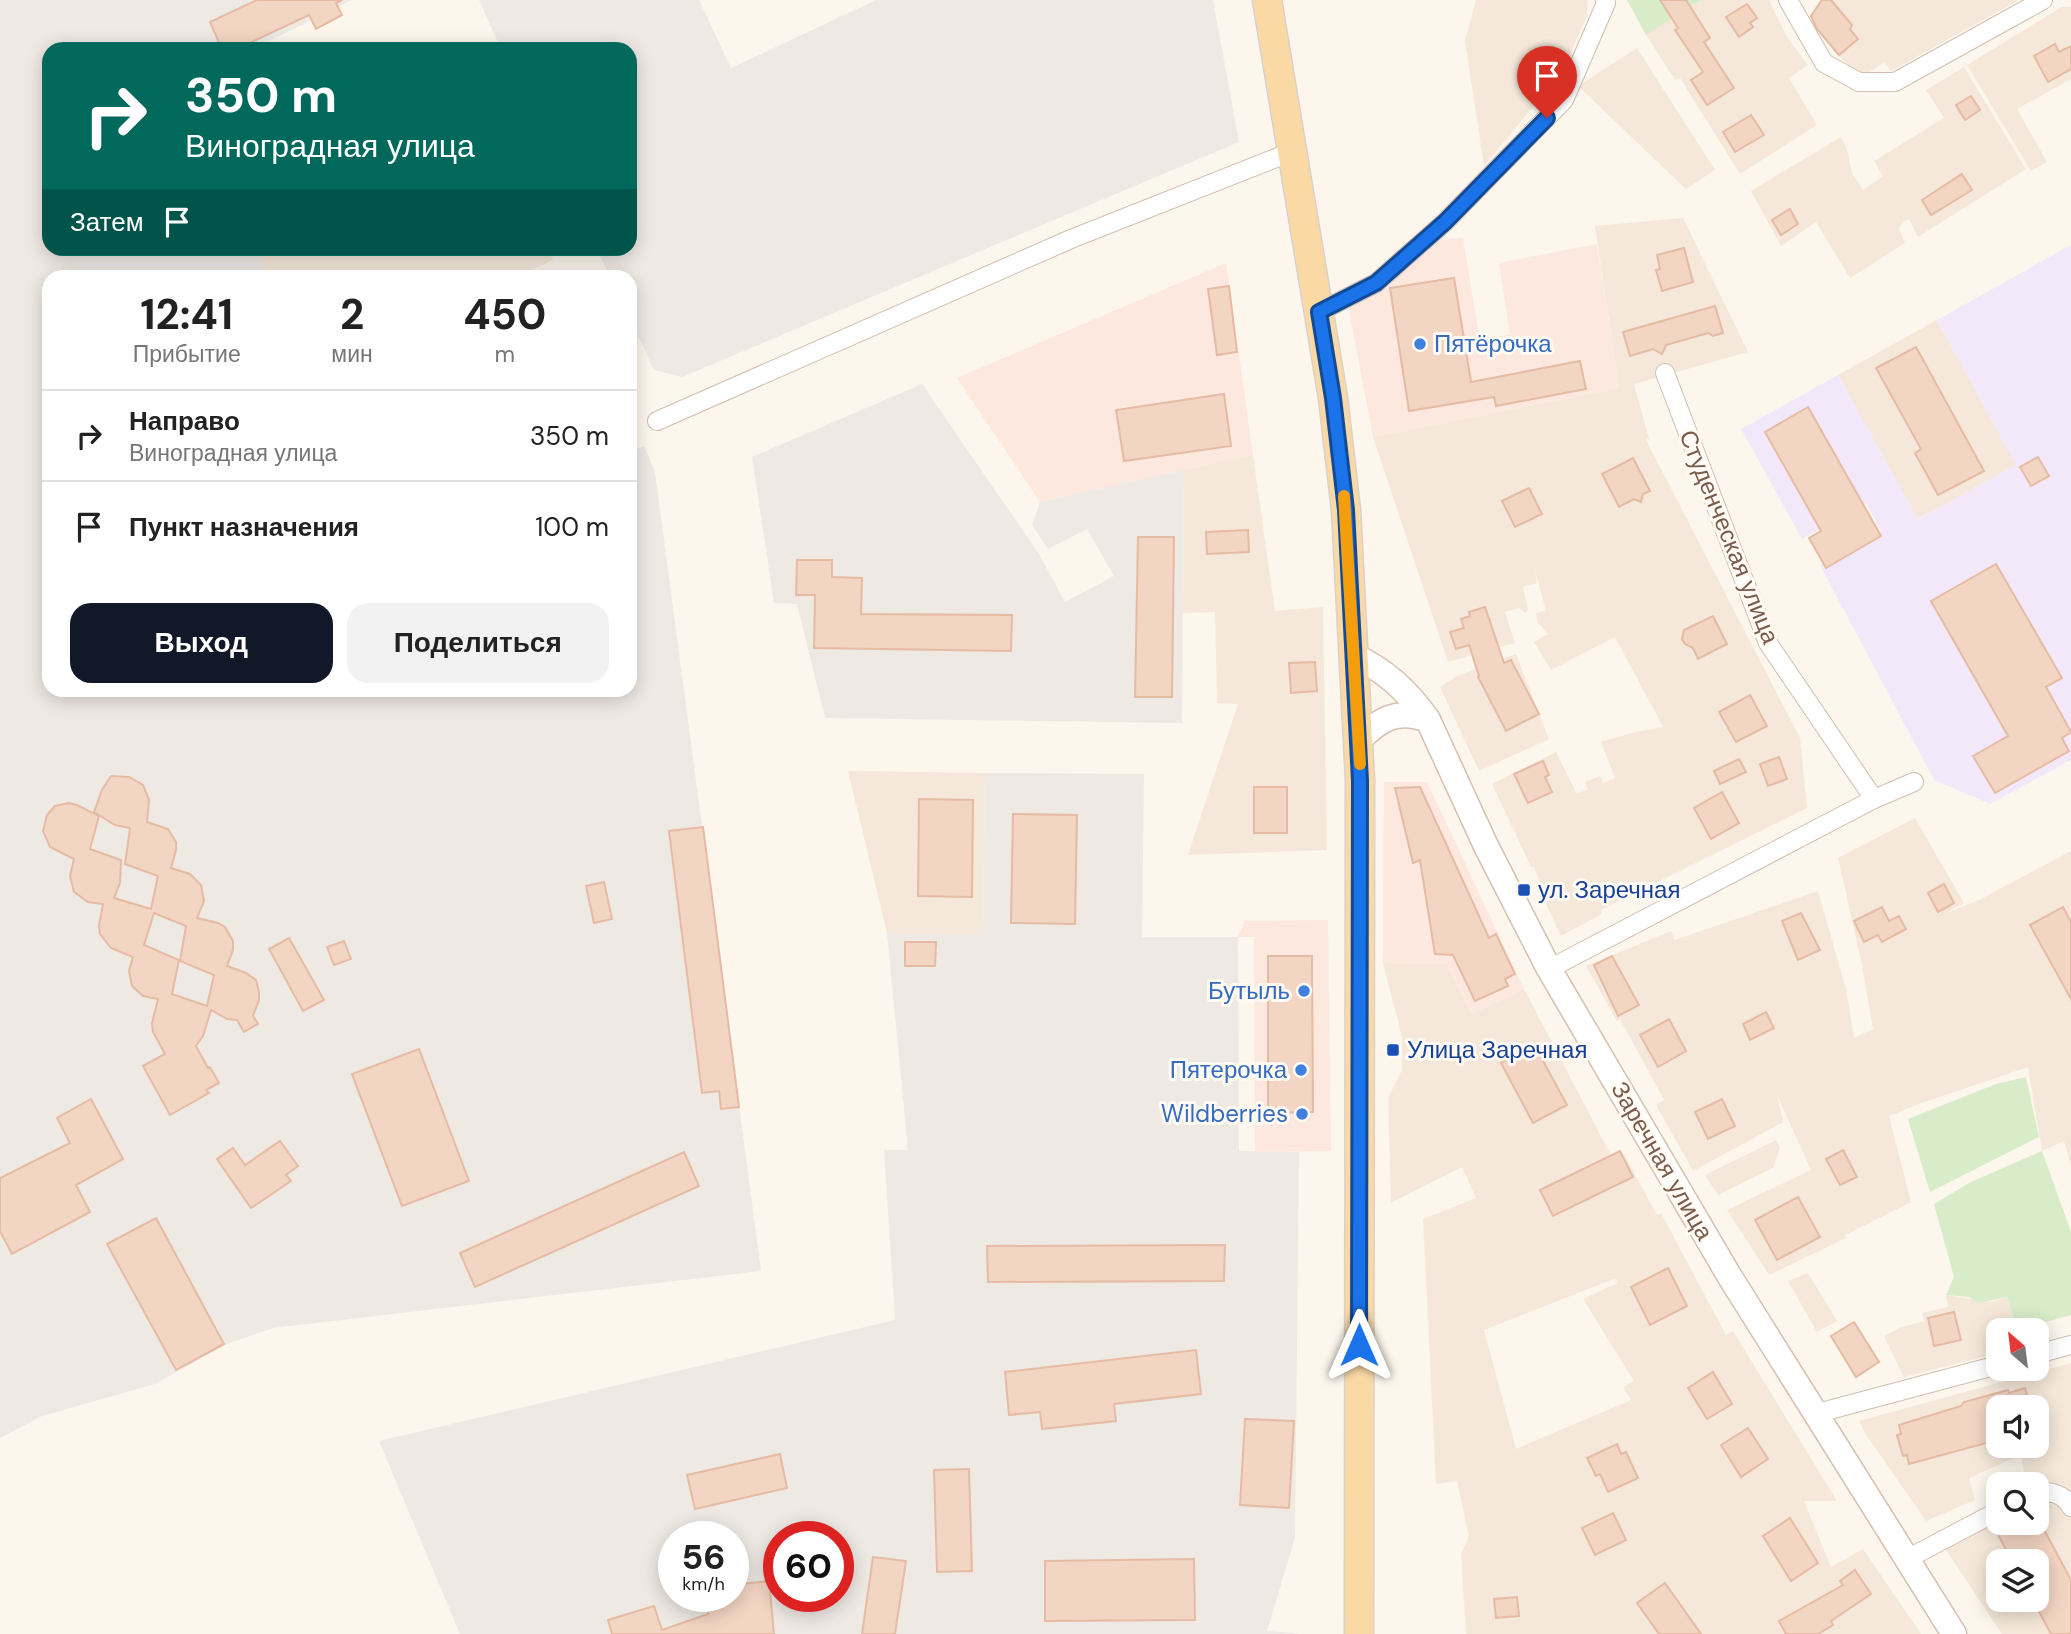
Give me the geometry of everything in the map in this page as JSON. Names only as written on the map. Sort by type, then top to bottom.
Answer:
[{"type":"main road","points":[[1267,0],[1333,398],[1346,510],[1360,781],[1359,1634]]},
{"type":"main road","name":"Заречная улица","points":[[1354,656],[1372,664],[1398,684],[1428,720],[1486,846],[1549,969],[1730,1277],[1818,1413],[1954,1634]]},
{"type":"main road","points":[[1359,741],[1375,725],[1386,719],[1414,715],[1428,720]]},
{"type":"street","points":[[1319,312],[1376,283],[1445,222],[1564,100],[1605,0]]},
{"type":"street","points":[[1796,4],[1824,62],[1859,82],[1895,82],[2043,0]]},
{"type":"street","points":[[657,421],[1071,239],[1291,152]]},
{"type":"street","name":"Студенческая улица","points":[[1665,373],[1768,643],[1874,799]]},
{"type":"street","points":[[1549,969],[1874,799],[1914,782]]},
{"type":"street","points":[[2049,1351],[2071,1345]]},
{"type":"street","points":[[1818,1413],[1986,1368]]},
{"type":"street","points":[[2049,1492],[2068,1501],[2071,1507]]},
{"type":"street","points":[[1906,1559],[1986,1517]]},
{"type":"shaded area","points":[[0,0],[352,0],[267,42],[42,42],[42,256],[259,256],[266,270],[42,270],[42,697],[637,697],[637,449],[644,446],[655,472],[761,1271],[273,1328],[227,1344],[155,1384],[42,1416],[0,1438]]},
{"type":"shaded area","points":[[479,0],[699,0],[731,68],[876,0],[1213,0],[1239,142],[682,377],[654,370],[637,334],[637,270],[607,270],[600,256],[637,256],[637,42],[498,42]]},
{"type":"shaded area","points":[[1476,0],[1588,0],[1587,16],[1562,72],[1484,166],[1465,41]]},
{"type":"shaded area","points":[[1701,0],[1769,0],[1787,37],[1808,65],[1789,78],[1817,125],[1740,174],[1680,78],[1675,80],[1646,35]]},
{"type":"shaded area","points":[[1821,0],[2019,0],[1891,71],[1884,62],[1864,76],[1857,73],[1836,53],[1813,25],[1810,16]]},
{"type":"shaded area","points":[[2062,7],[2071,7],[2071,79],[2017,109],[2047,162],[2031,171],[1967,65]]},
{"type":"shaded area","points":[[1637,48],[1715,170],[1686,189],[1578,86]]},
{"type":"shaded area","points":[[1964,67],[2026,169],[1918,237],[1909,219],[1903,222],[1899,228],[1905,243],[1850,278],[1816,222],[1781,246],[1751,191],[1841,137],[1847,149],[1852,173],[1863,190],[1883,176],[1874,161],[1944,118],[1926,90]]},
{"type":"shaded area","points":[[1683,218],[1748,352],[1634,384],[1649,439],[1646,440],[1800,738],[1807,808],[1601,910],[1602,914],[1561,936],[1544,900],[1546,898],[1534,867],[1531,867],[1492,784],[1556,752],[1577,794],[1588,789],[1585,782],[1600,776],[1603,783],[1615,778],[1601,742],[1663,727],[1615,637],[1551,670],[1534,642],[1548,634],[1538,623],[1536,613],[1546,611],[1535,570],[1537,583],[1523,587],[1528,610],[1525,613],[1519,608],[1505,612],[1515,643],[1448,662],[1373,437],[1619,388],[1595,226]]},
{"type":"shaded area","points":[[1463,238],[1480,341],[1510,334],[1499,263],[1597,244],[1619,388],[1373,437],[1348,305],[1442,239]]},
{"type":"shaded area","points":[[2071,245],[2071,760],[1990,804],[1934,780],[1820,565],[1881,531],[1866,503],[1802,539],[1741,429],[1838,375],[1918,519],[2016,465],[1937,320]],"holes":[[[2039,457],[2050,476],[2033,486],[2022,467]]]},
{"type":"shaded area","points":[[259,256],[551,256],[553,260],[530,270],[266,270]]},
{"type":"shaded area","points":[[1226,263],[1253,455],[1040,502],[957,378]]},
{"type":"shaded area","points":[[1937,320],[2017,465],[1917,519],[1838,375]]},
{"type":"shaded area","points":[[922,384],[1039,554],[1065,602],[1114,576],[1087,529],[1048,549],[1032,525],[1040,502],[1184,470],[1182,723],[825,718],[797,604],[774,603],[752,457]]},
{"type":"shaded area","points":[[1253,455],[1275,611],[1323,607],[1327,850],[1188,855],[1238,704],[1217,703],[1215,612],[1183,613],[1184,470]]},
{"type":"shaded area","points":[[1516,654],[1549,739],[1479,771],[1440,687],[1457,676]]},
{"type":"shaded area","points":[[848,771],[985,773],[983,935],[887,933]]},
{"type":"shaded area","points":[[985,773],[1144,774],[1142,937],[1238,937],[1239,1151],[1299,1152],[1295,1538],[1267,1631],[1302,1634],[460,1634],[379,1441],[895,1320],[884,1150],[908,1150],[887,933],[983,934]]},
{"type":"shaded area","points":[[1384,782],[1427,782],[1524,989],[1471,1014],[1447,964],[1383,963]]},
{"type":"shaded area","points":[[1915,818],[1964,903],[1947,913],[1979,900],[2071,851],[2071,1166],[2064,1141],[2042,1151],[2028,1067],[1919,1104],[1889,1116],[1911,1202],[1845,1235],[1846,1238],[1769,1275],[1727,1210],[1811,1170],[1777,1095],[1783,1122],[1693,1171],[1656,1105],[1664,1100],[1620,1019],[1617,1021],[1586,966],[1671,931],[1675,940],[1818,891],[1846,989],[1854,1038],[1873,1029],[1838,858]]},
{"type":"shaded area","points":[[1328,920],[1331,1151],[1255,1152],[1254,937],[1238,937],[1245,921]]},
{"type":"shaded area","points":[[1383,963],[1447,964],[1471,1014],[1524,989],[1613,1159],[1624,1154],[1657,1215],[1661,1213],[1726,1335],[1733,1331],[1837,1501],[1804,1501],[1831,1567],[1863,1549],[1921,1634],[1466,1634],[1461,1554],[1469,1536],[1457,1481],[1436,1484],[1423,1219],[1476,1198],[1462,1167],[1391,1203],[1388,1098],[1402,1070],[1402,1037]],"holes":[[[1616,1278],[1617,1283],[1583,1299],[1634,1381],[1623,1387],[1631,1400],[1516,1449],[1484,1330]]]},
{"type":"shaded area","points":[[1776,1140],[1780,1148],[1773,1168],[1718,1195],[1705,1175]]},
{"type":"shaded area","points":[[1808,1273],[1837,1321],[1817,1332],[1788,1281]]},
{"type":"shaded area","points":[[1946,1295],[1991,1302],[2007,1297],[2013,1318],[1986,1318],[1986,1356],[1904,1377],[1884,1336],[1899,1328],[1924,1321],[1922,1313],[1948,1307]]},
{"type":"shaded area","points":[[2071,1363],[2071,1634],[2002,1634],[1987,1612],[2049,1612],[2049,1549],[1986,1549],[1986,1610],[1942,1544],[1986,1521],[1986,1535],[2049,1535],[2049,1472],[2024,1472],[2022,1458],[2049,1458],[2049,1395],[1986,1395],[1986,1458],[2014,1458],[1969,1478],[1975,1500],[1926,1521],[1859,1421],[2005,1381],[2049,1381],[2049,1369]]},
{"type":"green space","points":[[1627,0],[1701,0],[1646,35]]},
{"type":"green space","points":[[2026,1077],[2039,1137],[1930,1192],[1908,1119],[1996,1084]]},
{"type":"green space","points":[[2042,1151],[2071,1232],[2071,1315],[2049,1321],[2049,1318],[2013,1318],[2007,1297],[1978,1303],[1969,1297],[1946,1295],[1954,1277],[1934,1204],[1971,1182]]},
{"type":"building","points":[[257,0],[342,0],[336,3],[342,15],[316,29],[309,15],[252,42],[219,42],[210,22]]},
{"type":"building","points":[[1660,0],[1686,0],[1710,38],[1704,42],[1734,88],[1707,105],[1691,80],[1703,72],[1675,30],[1678,28]]},
{"type":"building","points":[[1822,0],[1831,0],[1852,25],[1850,29],[1858,39],[1839,55],[1817,29],[1811,16]]},
{"type":"building","points":[[1747,4],[1757,18],[1750,23],[1753,27],[1739,37],[1726,17]]},
{"type":"building","points":[[2055,44],[2059,52],[2071,46],[2071,69],[2048,82],[2034,56]]},
{"type":"building","points":[[1971,96],[1980,110],[1965,120],[1956,105]]},
{"type":"building","points":[[1751,115],[1764,135],[1735,152],[1723,132]]},
{"type":"building","points":[[1962,174],[1972,190],[1931,215],[1922,200]]},
{"type":"building","points":[[1790,209],[1798,224],[1781,235],[1772,220]]},
{"type":"building","points":[[1684,248],[1693,282],[1662,291],[1656,270],[1660,269],[1657,255]]},
{"type":"building","points":[[1454,278],[1471,382],[1580,361],[1586,389],[1496,406],[1494,397],[1409,411],[1390,288]]},
{"type":"building","points":[[1229,286],[1237,352],[1217,355],[1208,289]]},
{"type":"building","points":[[1715,306],[1723,333],[1713,336],[1708,333],[1666,345],[1662,354],[1653,349],[1630,356],[1623,332]]},
{"type":"building","points":[[1916,347],[1984,471],[1938,495],[1915,453],[1921,449],[1876,368]]},
{"type":"building","points":[[1224,394],[1231,446],[1124,461],[1116,410]]},
{"type":"building","points":[[1808,407],[1881,536],[1826,568],[1809,538],[1821,531],[1765,432]]},
{"type":"building","points":[[2038,457],[2049,476],[2031,486],[2020,467]]},
{"type":"building","points":[[1633,458],[1650,491],[1643,494],[1641,502],[1634,499],[1619,507],[1602,474]]},
{"type":"building","points":[[1529,488],[1542,514],[1515,527],[1502,501]]},
{"type":"building","points":[[1248,530],[1249,552],[1207,554],[1206,532]]},
{"type":"building","points":[[1138,537],[1174,537],[1172,697],[1135,697]]},
{"type":"building","points":[[797,560],[832,560],[832,577],[862,578],[861,614],[1012,615],[1011,651],[814,648],[815,595],[796,595]]},
{"type":"building","points":[[1996,564],[2062,678],[2046,687],[2071,732],[2062,738],[2069,751],[1995,793],[1973,756],[2008,736],[1931,601]]},
{"type":"building","points":[[1485,607],[1504,663],[1511,660],[1539,714],[1506,731],[1478,677],[1469,645],[1456,649],[1450,632],[1464,628],[1461,619],[1470,616],[1469,612]]},
{"type":"building","points":[[1713,616],[1727,644],[1698,659],[1693,648],[1682,639],[1684,630]]},
{"type":"building","points":[[1315,662],[1317,691],[1291,693],[1289,663]]},
{"type":"building","points":[[1750,695],[1767,726],[1736,742],[1719,712]]},
{"type":"building","points":[[1779,757],[1787,779],[1768,786],[1760,764]]},
{"type":"building","points":[[1739,759],[1746,772],[1720,784],[1714,771]]},
{"type":"building","points":[[1543,761],[1549,775],[1545,777],[1552,792],[1528,803],[1514,774]]},
{"type":"building","points":[[111,776],[129,777],[143,785],[149,800],[147,822],[168,829],[176,842],[171,868],[190,874],[201,885],[204,901],[197,918],[225,927],[233,941],[233,950],[227,966],[256,980],[259,992],[253,1016],[258,1024],[244,1032],[237,1020],[227,1019],[211,1010],[203,1036],[196,1046],[219,1083],[206,1090],[209,1093],[170,1115],[143,1066],[165,1054],[153,1032],[152,1023],[158,999],[143,996],[132,986],[129,971],[133,957],[111,948],[100,934],[103,904],[88,902],[74,892],[70,876],[74,859],[50,847],[43,831],[47,815],[55,806],[69,803],[99,816],[90,849],[121,860],[120,883],[114,898],[151,909],[158,876],[125,864],[130,828],[115,825],[94,812],[102,790]],"holes":[[[154,913],[186,926],[180,961],[214,975],[207,1006],[172,994],[179,960],[144,945]]]},
{"type":"building","points":[[1254,787],[1287,787],[1287,833],[1254,833]]},
{"type":"building","points":[[1420,787],[1489,938],[1496,934],[1515,974],[1505,979],[1508,986],[1475,1001],[1453,955],[1435,954],[1420,860],[1413,863],[1395,788]]},
{"type":"building","points":[[1722,792],[1739,823],[1711,839],[1694,808]]},
{"type":"building","points":[[919,799],[973,800],[972,897],[918,896]]},
{"type":"building","points":[[1013,814],[1077,815],[1075,924],[1011,923]]},
{"type":"building","points":[[703,827],[739,1107],[721,1109],[719,1091],[702,1093],[669,831]]},
{"type":"building","points":[[604,882],[612,919],[594,923],[586,886]]},
{"type":"building","points":[[1944,884],[1954,903],[1938,912],[1928,893]]},
{"type":"building","points":[[1882,907],[1889,921],[1899,916],[1906,929],[1882,942],[1878,935],[1864,942],[1854,921]]},
{"type":"building","points":[[2063,907],[2071,922],[2071,999],[2030,925]]},
{"type":"building","points":[[1801,913],[1820,950],[1798,960],[1782,921]]},
{"type":"building","points":[[289,938],[324,1000],[303,1011],[269,949]]},
{"type":"building","points":[[344,941],[351,959],[334,965],[327,947]]},
{"type":"building","points":[[905,942],[936,942],[935,966],[905,966]]},
{"type":"building","points":[[1268,956],[1312,956],[1313,1112],[1268,1113]]},
{"type":"building","points":[[1612,956],[1639,1005],[1618,1016],[1594,965]]},
{"type":"building","points":[[1766,1012],[1774,1028],[1750,1040],[1743,1024]]},
{"type":"building","points":[[1669,1019],[1686,1051],[1658,1067],[1640,1035]]},
{"type":"building","points":[[1534,1044],[1567,1105],[1533,1123],[1501,1063]]},
{"type":"building","points":[[419,1049],[469,1181],[402,1206],[352,1074]]},
{"type":"building","points":[[91,1099],[123,1159],[76,1185],[90,1212],[12,1254],[0,1231],[0,1178],[70,1143],[57,1118]]},
{"type":"building","points":[[1722,1099],[1735,1126],[1708,1139],[1695,1112]]},
{"type":"building","points":[[280,1141],[298,1166],[286,1175],[291,1181],[251,1208],[217,1159],[233,1148],[245,1165]]},
{"type":"building","points":[[1843,1150],[1857,1177],[1840,1185],[1826,1159]]},
{"type":"building","points":[[1620,1151],[1633,1177],[1553,1216],[1540,1190]]},
{"type":"building","points":[[684,1152],[699,1186],[475,1287],[460,1253]]},
{"type":"building","points":[[1798,1197],[1820,1237],[1777,1260],[1755,1220]]},
{"type":"building","points":[[156,1218],[224,1344],[176,1370],[107,1244]]},
{"type":"building","points":[[1225,1245],[1224,1281],[988,1282],[987,1246]]},
{"type":"building","points":[[1668,1268],[1687,1306],[1650,1325],[1631,1287]]},
{"type":"building","points":[[1954,1312],[1961,1340],[1934,1346],[1928,1318]]},
{"type":"building","points":[[1854,1322],[1879,1362],[1856,1377],[1831,1336]]},
{"type":"building","points":[[1196,1350],[1201,1394],[1114,1404],[1116,1421],[1042,1429],[1040,1412],[1009,1415],[1005,1372]]},
{"type":"building","points":[[1713,1372],[1732,1404],[1707,1419],[1688,1388]]},
{"type":"building","points":[[2025,1388],[2027,1395],[1990,1395],[2008,1390],[2009,1393]]},
{"type":"building","points":[[1986,1396],[1986,1443],[1909,1464],[1907,1455],[1903,1456],[1897,1435],[1901,1434],[1899,1425],[1961,1406],[1964,1402]]},
{"type":"building","points":[[1245,1419],[1294,1421],[1289,1508],[1240,1505]]},
{"type":"building","points":[[1748,1428],[1768,1459],[1741,1477],[1721,1445]]},
{"type":"building","points":[[1617,1444],[1621,1454],[1626,1452],[1638,1478],[1608,1492],[1600,1474],[1596,1476],[1587,1458]]},
{"type":"building","points":[[780,1454],[787,1488],[695,1509],[687,1475]]},
{"type":"building","points":[[969,1469],[972,1571],[937,1572],[934,1470]]},
{"type":"building","points":[[1613,1513],[1626,1540],[1595,1555],[1582,1528]]},
{"type":"building","points":[[1790,1518],[1818,1563],[1791,1581],[1763,1536]]},
{"type":"building","points":[[1998,1535],[2047,1535],[2071,1580],[2071,1634],[2051,1634],[2039,1612],[2049,1612],[2049,1549],[2006,1549]]},
{"type":"building","points":[[873,1557],[906,1561],[895,1634],[862,1634]]},
{"type":"building","points":[[1194,1559],[1195,1620],[1045,1621],[1045,1561]]},
{"type":"building","points":[[1855,1570],[1871,1594],[1831,1621],[1833,1625],[1818,1634],[1786,1634],[1779,1621],[1843,1585],[1840,1581]]},
{"type":"building","points":[[763,1582],[763,1612],[772,1612],[774,1634],[612,1634],[608,1620],[654,1606],[662,1630],[708,1612],[749,1612],[749,1583]]},
{"type":"building","points":[[1665,1583],[1701,1634],[1659,1634],[1637,1603]]},
{"type":"building","points":[[1517,1597],[1519,1616],[1496,1618],[1494,1599]]},
{"type":"slow traffic","points":[[1344,496],[1360,764]]},
{"type":"place","name":"Пятёрочка","points":[[1420,344]]},
{"type":"place","name":"ул. Заречная","points":[[1524,890]]},
{"type":"place","name":"Бутыль","points":[[1304,991]]},
{"type":"place","name":"Улица Заречная","points":[[1393,1050]]},
{"type":"place","name":"Пятерочка","points":[[1301,1070]]},
{"type":"place","name":"Wildberries","points":[[1302,1114]]},
{"type":"route","points":[[1359,1345],[1360,781],[1346,510],[1333,398],[1319,312],[1376,283],[1445,222],[1547,118]]}]
